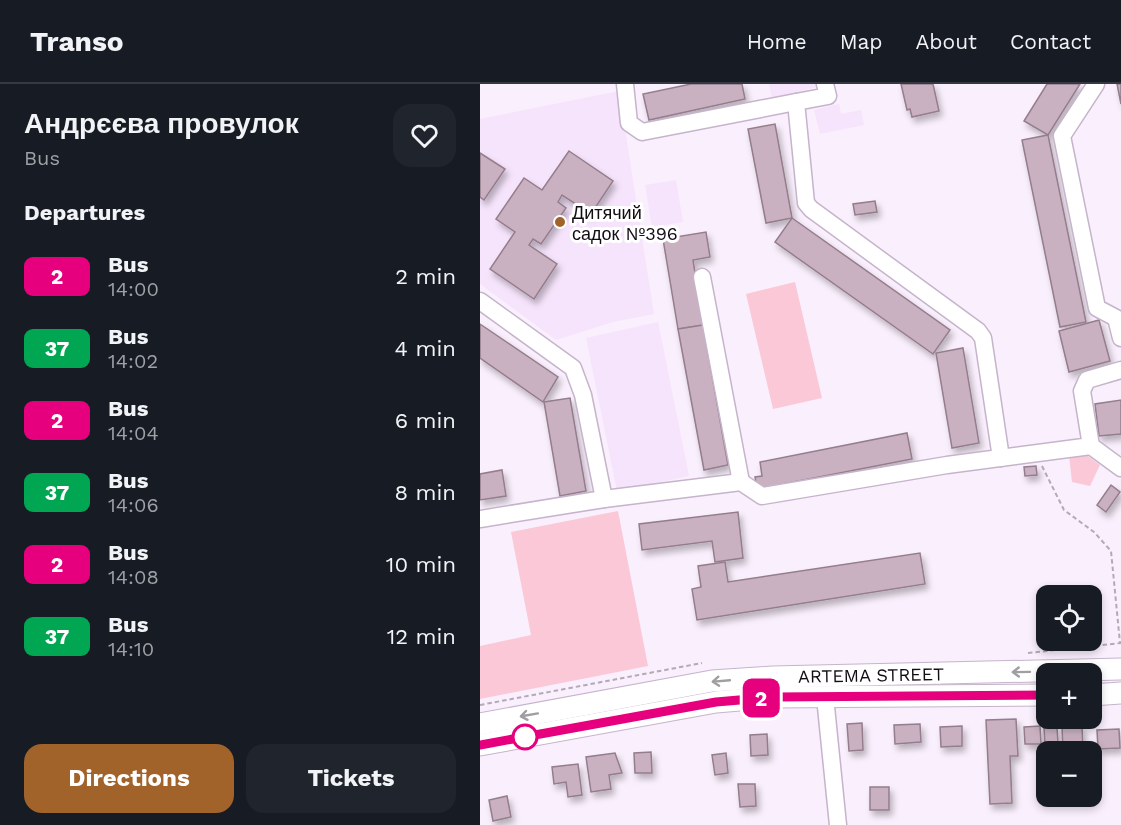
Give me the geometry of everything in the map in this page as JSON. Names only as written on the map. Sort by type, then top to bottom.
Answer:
[{"type":"main road","name":"ARTEMA STREET","points":[[480,724],[712,681],[773,677],[1121,669]]},
{"type":"main road","points":[[1102,694],[1121,693]]},
{"type":"main road","name":"ARTEMA STREET","points":[[480,745],[716,702],[774,697],[1036,695]]},
{"type":"lane","points":[[625,84],[629,123],[642,132],[828,96],[825,84]]},
{"type":"lane","points":[[1096,84],[1062,136],[1097,308],[1116,318],[1121,338]]},
{"type":"lane","points":[[796,102],[804,196],[811,209],[978,331],[983,338],[1001,458]]},
{"type":"lane","points":[[702,277],[741,482]]},
{"type":"lane","points":[[480,301],[573,368],[583,395],[604,499]]},
{"type":"lane","points":[[1091,446],[1082,391],[1084,385],[1087,380],[1121,370]]},
{"type":"lane","points":[[480,519],[604,499],[741,482],[762,496],[1091,446],[1121,468]]},
{"type":"lane","points":[[825,697],[838,825]]},
{"type":"path","points":[[1018,654],[1120,643],[1111,551],[1094,532],[1064,510],[1036,453]]},
{"type":"path","points":[[480,705],[702,663]]},
{"type":"shaded area","points":[[769,84],[818,84],[818,87],[772,98]]},
{"type":"shaded area","name":"Дитячий садок №396","points":[[619,91],[654,314],[613,322],[556,340],[480,284],[480,119]]},
{"type":"shaded area","points":[[839,104],[841,114],[861,110],[864,125],[820,134],[814,110]]},
{"type":"shaded area","points":[[676,180],[683,222],[652,227],[645,185]]},
{"type":"shaded area","points":[[795,282],[822,398],[773,409],[746,294]]},
{"type":"shaded area","points":[[658,322],[689,476],[617,491],[586,338]]},
{"type":"shaded area","points":[[1085,454],[1100,465],[1090,486],[1072,482],[1069,455]]},
{"type":"shaded area","points":[[618,511],[648,666],[480,699],[480,646],[531,635],[511,532]]},
{"type":"building","points":[[691,84],[742,84],[745,99],[649,120],[643,94]]},
{"type":"building","points":[[901,84],[933,84],[939,111],[912,117],[910,109],[907,110]]},
{"type":"building","points":[[1047,84],[1080,84],[1048,135],[1024,121]]},
{"type":"building","points":[[1117,84],[1121,84],[1121,104]]},
{"type":"building","points":[[775,124],[792,218],[766,223],[748,129]]},
{"type":"building","points":[[1048,135],[1086,322],[1060,327],[1022,140]]},
{"type":"building","points":[[569,151],[613,181],[591,214],[562,195],[558,202],[566,208],[541,244],[533,239],[529,245],[557,264],[534,299],[490,269],[515,232],[496,219],[524,178],[542,190]]},
{"type":"building","points":[[480,153],[505,169],[484,200],[480,197]]},
{"type":"building","points":[[875,201],[877,212],[855,215],[853,204]]},
{"type":"building","points":[[792,218],[950,330],[933,354],[775,242]]},
{"type":"building","points":[[706,232],[710,257],[693,260],[703,325],[678,329],[663,239]]},
{"type":"building","points":[[1099,320],[1110,361],[1069,372],[1059,331]]},
{"type":"building","points":[[480,324],[558,377],[543,402],[480,358]]},
{"type":"building","points":[[703,325],[728,465],[704,470],[678,329]]},
{"type":"building","points":[[963,348],[979,443],[952,448],[936,353]]},
{"type":"building","points":[[570,398],[586,491],[560,496],[544,402]]},
{"type":"building","points":[[1121,400],[1121,434],[1099,436],[1095,404]]},
{"type":"building","points":[[907,433],[912,459],[757,489],[755,477],[762,476],[760,462]]},
{"type":"building","points":[[1036,466],[1037,475],[1025,476],[1024,467]]},
{"type":"building","points":[[502,470],[506,496],[480,500],[480,474]]},
{"type":"building","points":[[1111,485],[1120,492],[1106,512],[1097,505]]},
{"type":"building","points":[[738,512],[743,558],[715,562],[712,541],[642,550],[639,524]]},
{"type":"building","points":[[920,553],[925,584],[697,620],[692,589],[701,587],[698,566],[725,562],[728,582]]},
{"type":"building","points":[[1016,719],[1018,756],[1010,756],[1012,803],[990,804],[986,720]]},
{"type":"building","points":[[862,723],[863,750],[849,751],[847,724]]},
{"type":"building","points":[[920,724],[921,742],[895,744],[894,725]]},
{"type":"building","points":[[962,726],[962,746],[941,747],[940,727]]},
{"type":"building","points":[[1036,726],[1036,729],[1040,729],[1041,741],[1036,741],[1036,744],[1025,744],[1024,727]]},
{"type":"building","points":[[1044,729],[1057,729],[1058,741],[1045,741]]},
{"type":"building","points":[[1062,729],[1082,729],[1083,741],[1063,741]]},
{"type":"building","points":[[1119,729],[1120,748],[1102,749],[1102,741],[1098,741],[1097,730]]},
{"type":"building","points":[[767,734],[768,755],[751,756],[750,735]]},
{"type":"building","points":[[651,752],[652,773],[635,773],[634,753]]},
{"type":"building","points":[[615,753],[622,773],[609,775],[611,789],[591,792],[586,757]]},
{"type":"building","points":[[726,753],[728,773],[715,775],[712,755]]},
{"type":"building","points":[[578,764],[582,795],[568,797],[566,782],[554,784],[552,767]]},
{"type":"building","points":[[738,784],[755,784],[756,806],[740,807]]},
{"type":"building","points":[[870,787],[889,787],[889,810],[870,810]]},
{"type":"building","points":[[507,796],[511,817],[493,821],[489,800]]},
{"type":"bus line","name":"2","points":[[480,745],[716,702],[774,697],[1036,695]]},
{"type":"place","name":"Дитячий садок №396","points":[[560,222]]}]
